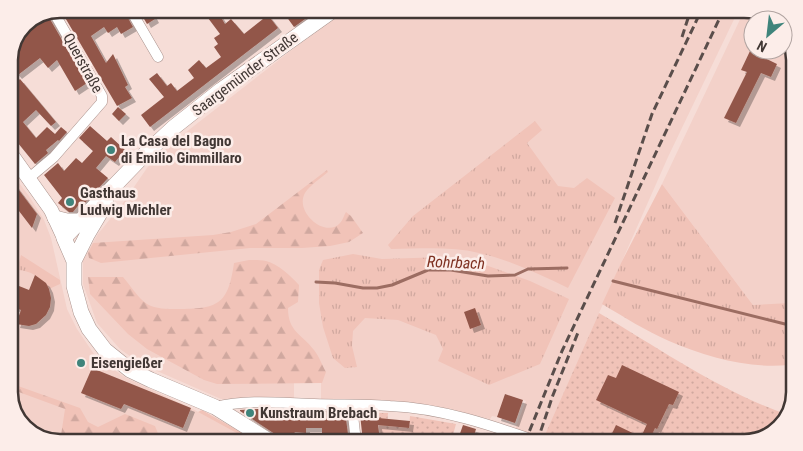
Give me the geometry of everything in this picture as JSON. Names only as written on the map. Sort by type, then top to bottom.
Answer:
[{"type":"main road","name":"Saargemünder Straße","points":[[84,228],[100,200],[173,128],[221,90],[322,18]]},
{"type":"main road","points":[[18,163],[55,218],[74,261]]},
{"type":"main road","points":[[55,218],[84,228]]},
{"type":"main road","points":[[64,238],[84,228]]},
{"type":"main road","points":[[84,228],[74,261],[74,286],[77,299],[90,330],[102,346],[130,370],[215,407],[257,433]]},
{"type":"street","name":"Querstraße","points":[[29,178],[54,156],[102,102],[102,96],[57,18]]},
{"type":"street","points":[[135,18],[158,57]]},
{"type":"street","points":[[215,407],[240,403],[391,406],[444,414],[511,433]]},
{"type":"street","points":[[352,406],[355,433]]},
{"type":"shaded area","points":[[336,18],[735,18],[668,157],[546,433],[514,433],[526,401],[505,394],[497,417],[492,416],[490,419],[446,408],[392,401],[321,401],[321,383],[294,382],[294,399],[221,399],[141,364],[120,349],[97,323],[83,284],[83,260],[98,234],[158,156],[297,46]]},
{"type":"shaded area","points":[[741,18],[743,18],[743,60],[785,60],[786,330],[753,305],[662,184]]},
{"type":"shaded area","points":[[18,182],[44,220],[51,238],[67,309],[77,329],[96,357],[126,378],[191,408],[237,433],[59,433],[48,432],[38,428],[25,415],[18,395]]},
{"type":"green space","points":[[535,121],[542,130],[527,143],[558,186],[574,188],[587,178],[615,198],[568,288],[513,263],[479,253],[424,248],[391,249],[388,245],[413,216]]},
{"type":"green space","points":[[327,170],[328,172],[305,193],[303,200],[304,208],[313,221],[327,228],[334,227],[340,223],[346,212],[363,233],[349,242],[330,246],[250,248],[101,263],[89,258],[88,253],[93,243],[213,235],[231,232],[256,224]]},
{"type":"green space","points":[[662,184],[753,305],[786,303],[786,365],[758,365],[713,357],[652,333],[602,304]]},
{"type":"green space","points":[[353,254],[382,259],[445,257],[477,262],[530,281],[569,299],[540,364],[489,385],[438,361],[443,349],[436,335],[398,320],[365,318],[353,331],[352,346],[357,367],[345,368],[333,358],[323,327],[319,303],[319,270],[323,260]]},
{"type":"green space","points":[[21,255],[60,280],[60,284],[49,289],[35,275],[18,270]]},
{"type":"green space","points":[[249,260],[266,261],[275,265],[299,285],[298,302],[288,308],[290,322],[296,332],[314,350],[326,372],[322,383],[217,384],[204,380],[147,349],[128,334],[90,294],[88,277],[123,277],[140,298],[150,306],[169,309],[202,308],[219,302],[224,296],[232,277],[234,263]]},
{"type":"green space","points":[[599,313],[714,382],[780,412],[765,428],[755,432],[744,433],[546,433]]},
{"type":"green space","points":[[18,386],[80,408],[88,422],[98,427],[125,414],[155,426],[158,433],[61,433],[65,409],[18,392]]},
{"type":"green space","points":[[202,410],[242,433],[236,433],[198,412]]},
{"type":"green space","points":[[377,413],[388,413],[387,426],[409,428],[410,416],[456,424],[454,433],[380,433]]},
{"type":"building","points":[[65,18],[128,18],[133,27],[121,34],[117,27],[108,33],[104,27],[91,36],[106,63],[113,54],[128,85],[125,87],[132,98],[117,106]]},
{"type":"building","points":[[144,18],[154,18],[155,19],[147,24]]},
{"type":"building","points":[[208,18],[221,18],[225,24],[231,19],[244,34],[264,18],[270,18],[278,28],[150,127],[141,115],[164,97],[149,79],[157,73],[167,86],[171,83],[177,91],[194,78],[188,70],[199,60],[206,68],[221,57],[214,47],[218,44],[214,38],[220,34]]},
{"type":"building","points":[[287,18],[306,18],[294,27]]},
{"type":"building","points":[[50,19],[87,83],[75,91],[57,60],[48,68],[40,58],[18,75],[18,56],[22,41],[26,34],[38,23]]},
{"type":"building","points":[[746,60],[769,60],[777,64],[771,77],[761,73],[736,123],[724,118],[747,72],[741,70]]},
{"type":"building","points":[[20,79],[56,122],[51,126],[36,110],[23,122],[36,138],[47,127],[55,134],[61,127],[67,132],[59,141],[46,150],[48,153],[35,164],[18,143],[18,81]]},
{"type":"building","points":[[118,107],[126,114],[119,121],[112,114]]},
{"type":"building","points":[[90,126],[107,141],[111,137],[125,150],[115,162],[106,156],[96,168],[108,178],[84,204],[81,202],[73,212],[69,212],[58,203],[62,198],[44,175],[58,163],[64,171],[76,158],[82,163],[93,151],[79,138]]},
{"type":"building","points":[[18,189],[37,214],[32,228],[18,210]]},
{"type":"building","points":[[35,275],[46,283],[49,289],[50,307],[46,315],[36,324],[29,326],[18,324],[21,310],[18,309],[18,288],[19,286],[29,290]]},
{"type":"building","points":[[475,308],[481,325],[470,329],[464,312]]},
{"type":"building","points":[[622,365],[679,392],[673,405],[669,404],[657,429],[655,428],[653,433],[643,433],[647,424],[596,400],[608,375],[616,378]]},
{"type":"building","points":[[92,368],[191,408],[183,428],[124,404],[121,409],[81,393]]},
{"type":"building","points":[[505,394],[523,400],[515,423],[497,417]]},
{"type":"building","points":[[240,410],[345,411],[348,433],[322,433],[322,428],[306,428],[306,433],[273,433]]},
{"type":"building","points":[[377,413],[378,418],[410,421],[409,428],[378,425],[379,433],[362,433],[360,414]]},
{"type":"building","points":[[463,425],[476,429],[475,433],[460,433]]},
{"type":"building","points":[[616,425],[633,433],[612,433]]},
{"type":"waterway","name":"Rohrbach","points":[[316,282],[377,288],[392,285],[428,270],[451,270],[488,276],[515,275],[528,269],[567,268]]},
{"type":"waterway","name":"Rohrbach","points":[[613,281],[786,324]]},
{"type":"railway","points":[[682,37],[688,18]]},
{"type":"railway","points":[[615,223],[652,114],[698,18]]},
{"type":"railway","points":[[529,433],[562,351],[720,18]]},
{"type":"railway","points":[[540,433],[579,330]]},
{"type":"place","name":"La Casa del Bagno di Emilio Gimmillaro","points":[[111,150]]},
{"type":"place","name":"Gasthaus Ludwig Michler","points":[[70,202]]},
{"type":"place","name":"Eisengießer","points":[[81,363]]},
{"type":"place","name":"Kunstraum Brebach","points":[[250,413]]}]
